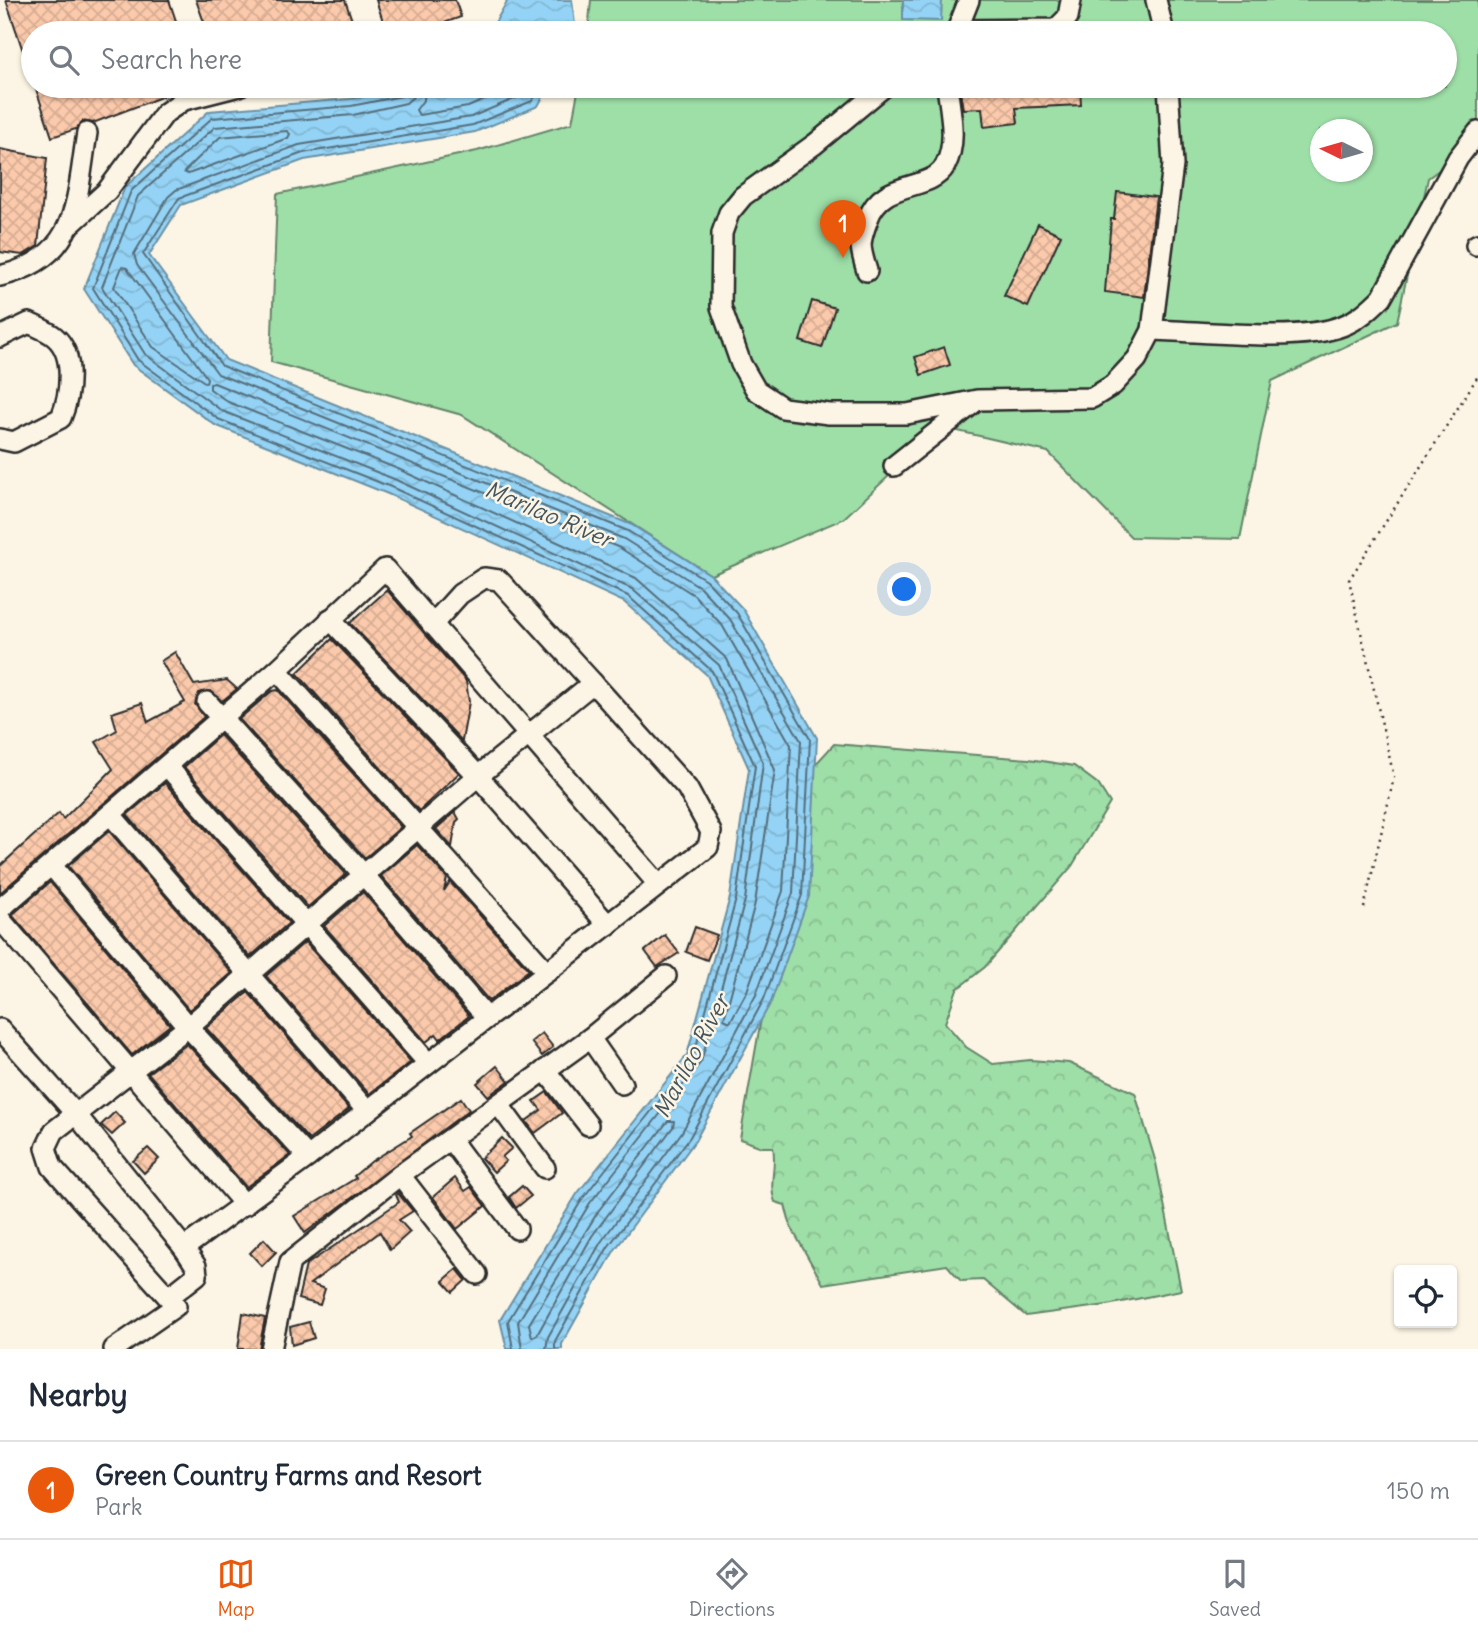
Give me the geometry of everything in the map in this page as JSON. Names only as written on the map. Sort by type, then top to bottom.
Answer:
[{"type":"street","points":[[961,21],[969,0]]},
{"type":"street","points":[[1064,21],[1068,17],[1071,0]]},
{"type":"street","points":[[1156,0],[1161,21]]},
{"type":"street","points":[[71,224],[107,191],[165,113],[192,98]]},
{"type":"street","points":[[867,98],[815,144],[743,196],[729,213],[722,233],[722,307],[741,365],[756,390],[783,408],[829,414],[907,414],[977,400],[1092,398],[1113,385],[1137,359],[1152,330],[1173,165],[1169,98]]},
{"type":"street","points":[[867,271],[859,244],[870,213],[881,197],[938,175],[946,164],[953,138],[948,98]]},
{"type":"street","points":[[1152,330],[1298,334],[1343,326],[1365,314],[1381,297],[1458,158],[1478,132]]},
{"type":"street","points":[[0,276],[48,254],[64,238],[71,224],[88,133]]},
{"type":"street","points":[[0,337],[29,323],[56,338],[69,368],[69,398],[61,418],[14,442],[0,439]]},
{"type":"street","points":[[894,466],[966,412],[977,400]]},
{"type":"street","points":[[0,909],[277,670],[385,569],[657,884]]},
{"type":"street","points":[[184,1248],[308,1157],[708,847],[711,832],[687,788],[499,580],[484,578],[460,594],[432,625]]},
{"type":"street","points":[[330,620],[478,776],[608,925]]},
{"type":"street","points":[[277,670],[547,972]]},
{"type":"street","points":[[114,1349],[176,1306],[47,1158],[48,1139],[75,1114],[188,1027],[478,776],[531,736],[593,683]]},
{"type":"street","points":[[208,702],[364,875],[487,1018]]},
{"type":"street","points":[[167,766],[428,1063]]},
{"type":"street","points":[[111,815],[367,1111]]},
{"type":"street","points":[[52,866],[188,1027],[308,1157]]},
{"type":"street","points":[[0,919],[244,1205]]},
{"type":"street","points":[[271,1349],[290,1262],[400,1175],[590,1038],[666,976]]},
{"type":"street","points":[[0,1029],[75,1114],[196,1266],[197,1275],[169,1297]]},
{"type":"street","points":[[590,1038],[622,1084]]},
{"type":"street","points":[[545,1070],[588,1125]]},
{"type":"street","points":[[499,1105],[545,1168]]},
{"type":"street","points":[[451,1140],[517,1229]]},
{"type":"street","points":[[400,1175],[477,1274]]},
{"type":"path","points":[[1364,908],[1394,777],[1349,580],[1478,376]]},
{"type":"green space","points":[[591,0],[1478,0],[1478,141],[1428,178],[1397,322],[1272,381],[1240,539],[1131,537],[1048,452],[941,427],[843,519],[711,575],[462,415],[271,362],[277,194],[477,151],[572,123],[577,98],[1457,98],[1457,21],[589,21]]},
{"type":"green space","points":[[834,744],[1029,759],[1074,766],[1098,784],[1110,803],[1072,866],[985,967],[957,989],[945,1023],[966,1047],[993,1064],[1030,1060],[1069,1063],[1135,1093],[1156,1163],[1181,1290],[1107,1305],[1026,1316],[983,1280],[961,1281],[947,1265],[823,1284],[791,1227],[785,1205],[775,1202],[772,1188],[773,1147],[762,1147],[740,1139],[803,778]]},
{"type":"water","points":[[508,0],[572,0],[575,21],[496,21]]},
{"type":"water","points":[[903,0],[942,0],[941,21],[903,20]]},
{"type":"water","name":"Marilao River","points":[[542,98],[538,106],[475,132],[304,160],[181,205],[149,255],[226,360],[632,525],[711,575],[743,609],[817,738],[809,896],[771,1002],[695,1141],[614,1251],[562,1344],[562,1349],[507,1349],[500,1320],[577,1194],[687,1055],[730,897],[749,769],[707,675],[624,602],[388,494],[215,425],[133,365],[84,289],[125,187],[209,111],[350,99]]},
{"type":"building","points":[[6,0],[169,0],[176,21],[21,21],[21,45]]},
{"type":"building","points":[[196,0],[345,0],[352,21],[204,21]]},
{"type":"building","points":[[376,0],[455,0],[461,17],[450,21],[383,21]]},
{"type":"building","points":[[39,98],[159,98],[93,123],[83,121],[76,129],[52,137]]},
{"type":"building","points":[[961,98],[1081,98],[1081,105],[1016,108],[1018,123],[984,127],[982,108],[963,109]]},
{"type":"building","points":[[0,149],[47,158],[38,246],[23,255],[0,252]]},
{"type":"building","points":[[1117,192],[1156,197],[1144,297],[1105,292],[1111,219],[1114,219]]},
{"type":"building","points":[[1038,224],[1061,235],[1028,307],[1004,296]]},
{"type":"building","points":[[812,301],[835,308],[822,348],[800,341]]},
{"type":"building","points":[[944,347],[950,365],[921,375],[915,357]]},
{"type":"building","points":[[387,590],[466,681],[469,702],[462,741],[350,623]]},
{"type":"building","points":[[332,639],[459,773],[419,811],[297,673]]},
{"type":"building","points":[[175,652],[194,685],[227,680],[237,689],[222,701],[211,691],[199,693],[195,704],[204,717],[0,893],[0,866],[59,813],[63,819],[113,769],[96,742],[117,730],[112,713],[142,703],[148,722],[185,702],[161,661]]},
{"type":"building","points":[[278,690],[401,827],[365,858],[239,719],[272,691]]},
{"type":"building","points":[[220,735],[346,874],[308,907],[184,767]]},
{"type":"building","points":[[165,783],[289,923],[250,957],[127,815]]},
{"type":"building","points":[[455,812],[459,819],[456,822],[452,847],[436,829]]},
{"type":"building","points":[[109,831],[232,973],[189,1010],[68,866]]},
{"type":"building","points":[[417,845],[447,878],[444,891],[450,882],[529,970],[489,1001],[381,876]]},
{"type":"building","points":[[50,882],[170,1025],[132,1055],[12,915]]},
{"type":"building","points":[[363,892],[469,1016],[440,1039],[436,1034],[426,1042],[324,926]]},
{"type":"building","points":[[695,927],[717,935],[707,960],[686,952]]},
{"type":"building","points":[[665,935],[679,953],[657,967],[645,951]]},
{"type":"building","points":[[305,942],[411,1062],[369,1094],[266,976]]},
{"type":"building","points":[[248,992],[349,1109],[309,1140],[206,1028]]},
{"type":"building","points":[[542,1033],[553,1047],[542,1056],[531,1042]]},
{"type":"building","points":[[187,1044],[290,1155],[246,1187],[148,1073]]},
{"type":"building","points":[[497,1066],[509,1081],[488,1096],[477,1083]]},
{"type":"building","points":[[547,1092],[562,1113],[535,1133],[526,1121],[541,1110],[534,1101]]},
{"type":"building","points":[[461,1098],[469,1110],[305,1233],[294,1216],[356,1178],[354,1176],[372,1161],[412,1136],[410,1133]]},
{"type":"building","points":[[115,1112],[125,1123],[112,1135],[101,1125]]},
{"type":"building","points":[[502,1138],[512,1148],[502,1157],[506,1161],[494,1172],[481,1158]]},
{"type":"building","points":[[148,1148],[159,1159],[144,1173],[133,1161]]},
{"type":"building","points":[[455,1178],[465,1191],[471,1187],[485,1206],[457,1229],[433,1197]]},
{"type":"building","points":[[522,1186],[531,1196],[516,1208],[509,1197]]},
{"type":"building","points":[[398,1193],[413,1211],[399,1220],[410,1232],[390,1250],[380,1232],[310,1284],[325,1289],[320,1305],[298,1299],[306,1265],[399,1202],[396,1195]]},
{"type":"building","points":[[264,1239],[276,1252],[262,1266],[250,1253]]},
{"type":"building","points":[[457,1269],[466,1280],[453,1292],[443,1281]]},
{"type":"building","points":[[243,1313],[265,1318],[259,1349],[238,1349]]},
{"type":"building","points":[[309,1322],[314,1338],[292,1345],[290,1327]]},
{"type":"place","name":"Green Country Farms and Resort","points":[[843,258]]}]
